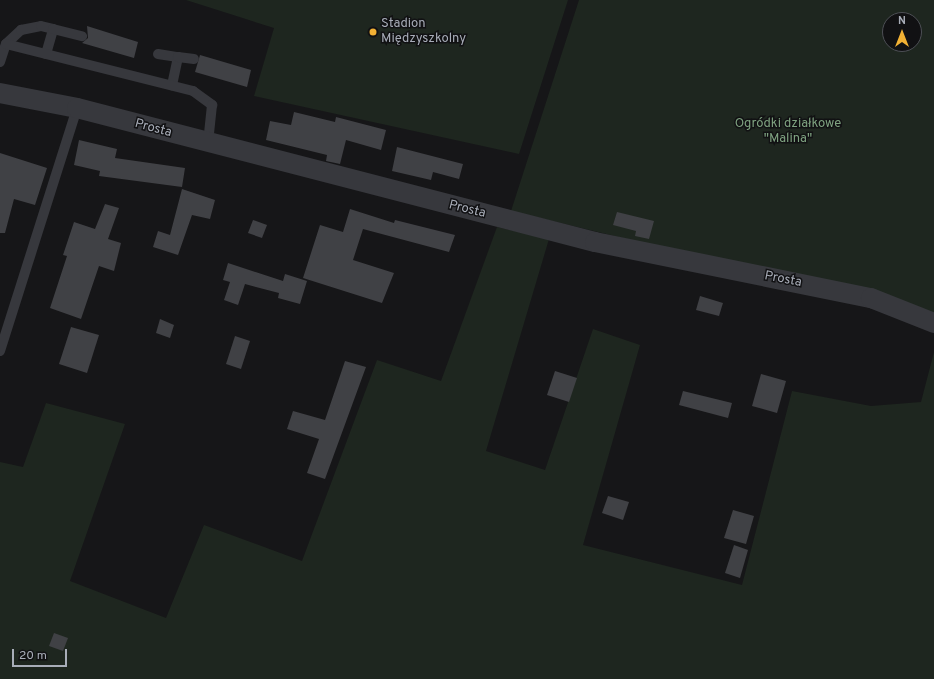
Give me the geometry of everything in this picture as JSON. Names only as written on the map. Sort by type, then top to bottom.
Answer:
[{"type":"street","name":"Prosta","points":[[0,93],[77,108],[208,144],[610,245],[872,298],[934,323]]},
{"type":"lane","points":[[0,62],[6,44],[21,30],[41,26],[82,36]]},
{"type":"lane","points":[[46,54],[53,29]]},
{"type":"lane","points":[[6,44],[193,91],[212,105],[208,144]]},
{"type":"lane","points":[[158,54],[194,59]]},
{"type":"lane","points":[[172,85],[178,57]]},
{"type":"lane","points":[[0,351],[77,108]]},
{"type":"green space","points":[[186,0],[568,0],[519,154],[254,96],[274,28]]},
{"type":"green space","name":"Ogródki działkowe \"Malina\"","points":[[579,0],[934,0],[934,313],[511,211]]},
{"type":"green space","points":[[497,227],[549,239],[486,451],[545,470],[593,329],[640,345],[583,545],[742,585],[792,391],[871,406],[921,402],[934,352],[934,679],[0,679],[0,462],[23,467],[46,403],[125,424],[70,581],[166,618],[204,525],[302,561],[377,360],[441,381]]},
{"type":"building","points":[[87,26],[138,42],[134,58],[82,43],[88,38]]},
{"type":"building","points":[[200,55],[251,70],[247,87],[195,72]]},
{"type":"building","points":[[294,112],[335,122],[336,117],[386,130],[381,150],[346,140],[340,164],[326,161],[327,155],[266,140],[270,121],[291,125]]},
{"type":"building","points":[[79,140],[117,149],[115,158],[185,168],[182,187],[99,176],[100,171],[74,165]]},
{"type":"building","points":[[397,147],[463,164],[459,179],[433,172],[431,180],[392,171]]},
{"type":"building","points":[[0,153],[47,168],[35,205],[14,199],[5,233],[0,233]]},
{"type":"building","points":[[182,189],[215,200],[210,219],[192,215],[178,255],[153,247],[158,231],[170,235]]},
{"type":"building","points":[[105,204],[119,208],[108,239],[121,243],[114,271],[99,266],[81,319],[50,308],[67,256],[63,255],[74,222],[95,229]]},
{"type":"building","points":[[350,209],[394,223],[395,220],[455,235],[449,252],[363,229],[353,260],[394,273],[382,303],[303,278],[320,225],[343,232]]},
{"type":"building","points":[[617,212],[654,221],[649,239],[635,236],[636,231],[613,225]]},
{"type":"building","points":[[253,220],[267,225],[262,238],[248,233]]},
{"type":"building","points":[[228,263],[283,281],[285,274],[307,281],[300,304],[278,298],[279,293],[245,284],[238,305],[224,300],[230,282],[223,280]]},
{"type":"building","points":[[700,296],[723,303],[719,316],[696,310]]},
{"type":"building","points":[[160,319],[174,325],[170,338],[156,333]]},
{"type":"building","points":[[71,327],[99,335],[87,373],[59,364]]},
{"type":"building","points":[[235,336],[250,341],[241,369],[226,364]]},
{"type":"building","points":[[345,361],[366,367],[325,479],[307,473],[319,439],[287,429],[293,411],[325,420]]},
{"type":"building","points":[[555,371],[577,378],[569,402],[547,395]]},
{"type":"building","points":[[761,374],[786,381],[777,413],[752,406]]},
{"type":"building","points":[[683,391],[732,403],[728,418],[679,405]]},
{"type":"building","points":[[608,496],[629,502],[623,520],[602,513]]},
{"type":"building","points":[[733,510],[754,516],[746,544],[724,538]]},
{"type":"building","points":[[734,545],[748,550],[740,578],[725,573]]},
{"type":"building","points":[[54,633],[68,638],[63,651],[49,646]]},
{"type":"place","name":"Stadion Międzyszkolny","points":[[373,32]]}]
